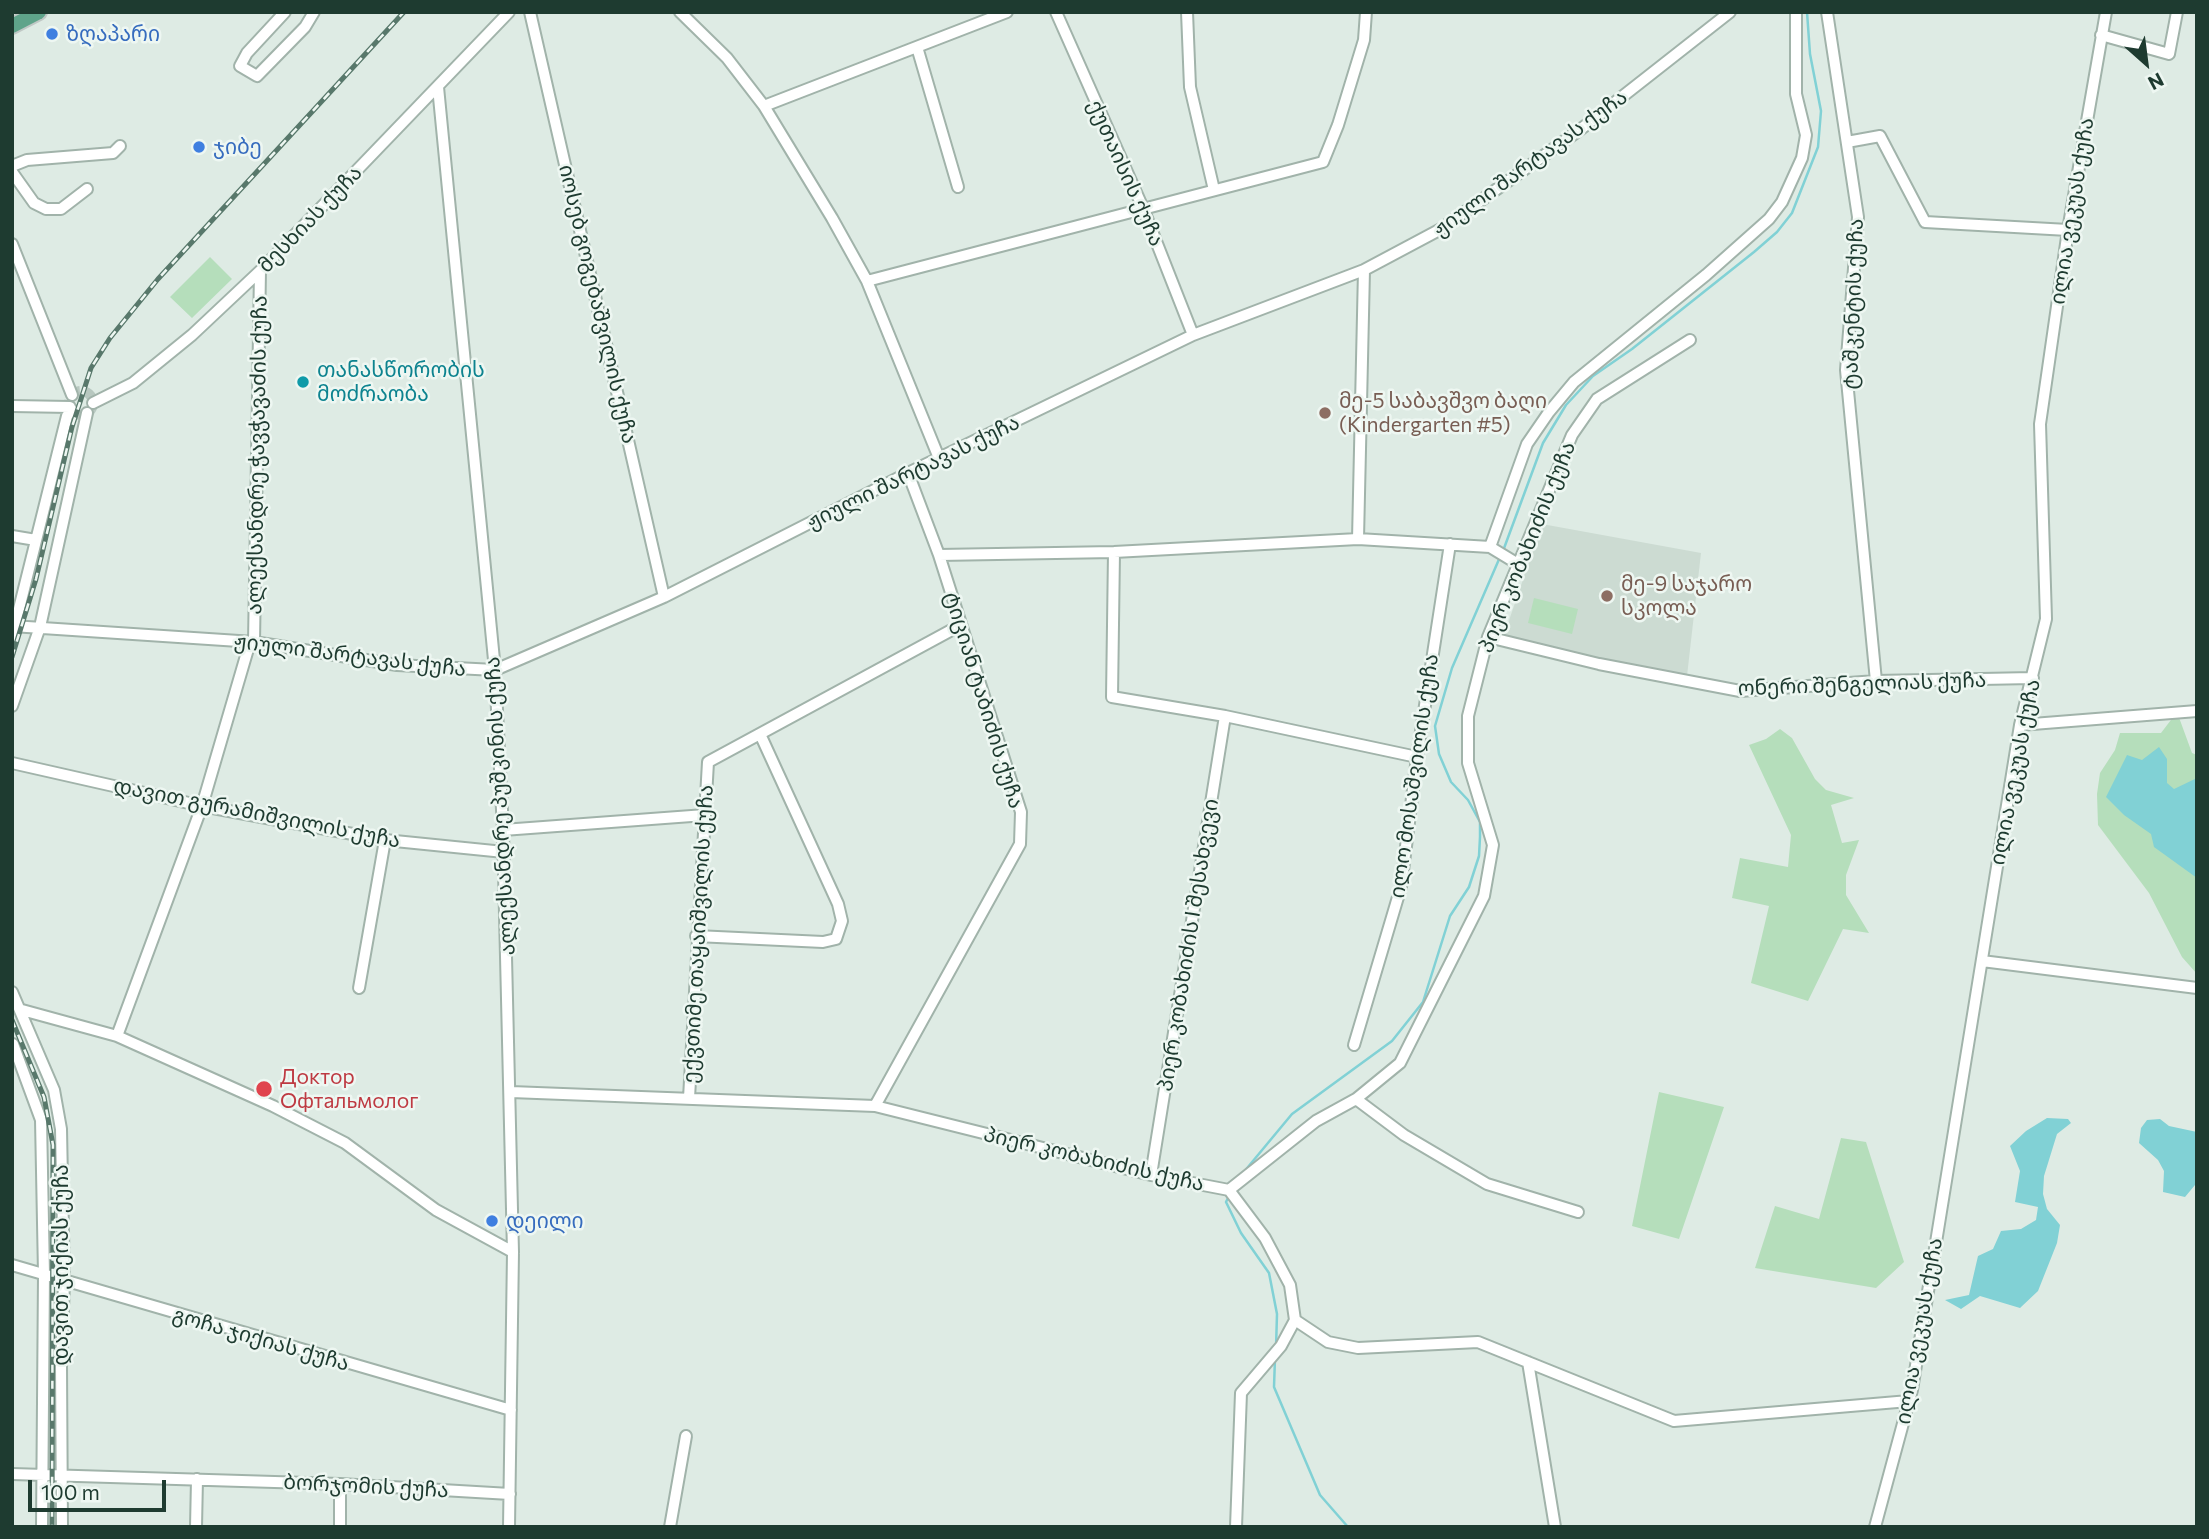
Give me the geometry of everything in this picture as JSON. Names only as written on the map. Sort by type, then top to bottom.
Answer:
[{"type":"main road","points":[[12,26],[39,12]]},
{"type":"street","points":[[285,12],[247,53],[240,66],[257,76],[305,27],[314,12]]},
{"type":"street","name":"მესხიას ქუჩა","points":[[40,627],[90,408],[133,383],[192,335],[260,271],[509,12]]},
{"type":"street","name":"იოსებ გოგებაშვილის ქუჩა","points":[[530,12],[664,597]]},
{"type":"street","points":[[680,12],[727,58],[764,106],[867,281],[939,458]]},
{"type":"street","points":[[764,106],[1007,12]]},
{"type":"street","name":"ქუთაისის ქუჩა","points":[[1056,12],[1143,208],[1193,335]]},
{"type":"street","points":[[1186,12],[1190,87],[1214,190]]},
{"type":"street","points":[[867,281],[1323,162],[1338,125],[1364,40],[1366,12]]},
{"type":"street","name":"ჟიული შარტავას ქუჩა","points":[[14,630],[40,627],[254,642],[397,665],[495,670],[664,597],[908,473],[1193,335],[1364,270],[1441,229],[1581,129],[1730,12]]},
{"type":"street","points":[[1492,548],[1527,444],[1557,402],[1574,382],[1769,219],[1782,202],[1802,159],[1806,135],[1796,94],[1796,12]]},
{"type":"street","name":"ტაშკენტის ქუჩა","points":[[1827,12],[1858,216],[1846,370],[1876,681]]},
{"type":"street","name":"ილია ვეკუას ქუჩა","points":[[1875,1527],[1909,1401],[2020,725],[2046,619],[2040,424],[2068,230],[2106,12]]},
{"type":"street","points":[[2101,36],[2169,54],[2177,12]]},
{"type":"street","points":[[917,47],[958,187]]},
{"type":"street","name":"ალექსანდრე პუშკინის ქუჩა","points":[[438,87],[495,670],[503,830],[513,1252],[509,1527]]},
{"type":"street","points":[[1847,142],[1880,136],[1926,222],[2068,230]]},
{"type":"street","points":[[12,166],[27,160],[113,153],[120,146]]},
{"type":"street","points":[[12,172],[34,203],[46,209],[61,209],[87,189]]},
{"type":"street","points":[[12,244],[71,404],[14,630]]},
{"type":"street","points":[[1358,539],[1364,270]]},
{"type":"street","name":"ალექსანდრე ჭავჭავაძის ქუჩა","points":[[117,1036],[202,806],[248,649],[254,642],[260,271]]},
{"type":"street","name":"პიერ კობახიძის ქუჩა","points":[[511,1093],[875,1106],[1151,1175],[1229,1190],[1316,1121],[1356,1099],[1400,1063],[1485,896],[1493,845],[1468,763],[1468,716],[1488,637],[1572,435],[1597,399],[1690,340]]},
{"type":"street","points":[[12,406],[71,404]]},
{"type":"street","name":"ტიციან ტაბიძის ქუჩა","points":[[875,1106],[1020,844],[1021,812],[959,626],[939,555],[908,473]]},
{"type":"street","points":[[12,536],[36,540]]},
{"type":"street","points":[[939,555],[1114,552],[1358,539],[1492,548],[1518,564]]},
{"type":"street","name":"ილო მოსაშვილის ქუჩა","points":[[1354,1045],[1401,887],[1417,757],[1450,544]]},
{"type":"street","points":[[1114,552],[1112,697],[1225,716],[1417,757]]},
{"type":"street","name":"ექვთიმე თაყაიშვილის ქუჩა","points":[[689,1098],[696,936],[708,762],[959,626]]},
{"type":"street","points":[[12,706],[40,627]]},
{"type":"street","name":"ონერი შენგელიას ქუჩა","points":[[1488,637],[1599,664],[1740,691],[1876,681],[2033,678]]},
{"type":"street","points":[[2020,725],[2197,711]]},
{"type":"street","name":"პიერ კობახიძის I შესახვევი","points":[[1151,1175],[1225,716]]},
{"type":"street","points":[[696,936],[823,942],[836,939],[842,921],[838,904],[760,734]]},
{"type":"street","name":"დავით გურამიშვილის ქუჩა","points":[[12,763],[202,806],[385,840],[504,852]]},
{"type":"street","points":[[503,830],[705,815]]},
{"type":"street","points":[[359,988],[385,840]]},
{"type":"street","points":[[1982,961],[2197,988]]},
{"type":"street","name":"დავით ჯიქიას ქუჩა","points":[[12,992],[22,1010],[54,1090],[61,1129],[64,1282],[61,1366],[62,1527]]},
{"type":"street","points":[[22,1010],[117,1036],[273,1106],[345,1143],[436,1210],[513,1252]]},
{"type":"street","name":"დავით ჯიქიას ქუჩა","points":[[13,1044],[41,1120],[44,1274],[41,1527]]},
{"type":"street","points":[[1356,1099],[1404,1135],[1487,1184],[1578,1212]]},
{"type":"street","points":[[1229,1190],[1265,1238],[1290,1285],[1295,1320],[1281,1346],[1241,1393],[1236,1527]]},
{"type":"street","name":"გოჩა ჯიქიას ქუჩა","points":[[12,1265],[511,1410]]},
{"type":"street","points":[[1295,1320],[1328,1342],[1357,1348],[1478,1342],[1674,1421],[1909,1401]]},
{"type":"street","points":[[1528,1362],[1555,1527]]},
{"type":"street","points":[[670,1527],[686,1436]]},
{"type":"street","name":"ბორჯომის ქუჩა","points":[[12,1474],[340,1484],[510,1494]]},
{"type":"street","points":[[195,1527],[197,1479]]},
{"type":"street","points":[[340,1484],[340,1527]]},
{"type":"shaded area","name":"მე-9 საჯარო სკოლა","points":[[1542,524],[1701,553],[1687,676],[1503,638]]},
{"type":"green space","points":[[210,257],[232,279],[192,318],[170,297]]},
{"type":"green space","points":[[1534,598],[1578,609],[1572,634],[1528,623]]},
{"type":"green space","points":[[2177,712],[2192,753],[2197,755],[2197,974],[2182,957],[2149,893],[2098,825],[2097,794],[2100,773],[2115,750],[2120,733],[2161,733]]},
{"type":"green space","points":[[1780,729],[1792,738],[1815,779],[1826,790],[1854,798],[1831,805],[1842,843],[1859,840],[1846,875],[1846,895],[1869,933],[1843,929],[1808,1001],[1751,983],[1769,906],[1732,898],[1740,858],[1788,867],[1791,835],[1749,745],[1766,739]]},
{"type":"green space","points":[[1659,1092],[1724,1107],[1679,1239],[1632,1226]]},
{"type":"green space","points":[[1841,1138],[1866,1142],[1904,1262],[1876,1288],[1755,1268],[1775,1206],[1819,1219]]},
{"type":"water","points":[[2159,747],[2167,759],[2167,783],[2174,789],[2197,778],[2197,878],[2154,847],[2151,834],[2124,815],[2106,797],[2127,755],[2142,760]]},
{"type":"water","points":[[2047,1118],[2068,1119],[2071,1123],[2057,1134],[2044,1176],[2043,1194],[2047,1209],[2060,1225],[2057,1243],[2038,1291],[2020,1308],[1980,1296],[1961,1309],[1945,1300],[1969,1295],[1978,1256],[1993,1249],[2001,1231],[2021,1229],[2036,1220],[2038,1207],[2015,1202],[2020,1171],[2010,1146],[2026,1131]]},
{"type":"water","points":[[2160,1119],[2169,1126],[2197,1132],[2195,1185],[2185,1197],[2163,1192],[2164,1171],[2158,1160],[2139,1143],[2141,1128],[2147,1120]]},
{"type":"waterway","points":[[1503,551],[1543,443],[1566,405],[1593,376],[1632,349],[1754,252],[1777,232],[1792,213],[1818,147],[1821,111],[1810,54],[1807,12]]},
{"type":"waterway","points":[[1243,1173],[1292,1114],[1392,1041],[1423,1002],[1450,916],[1469,887],[1479,856],[1480,837],[1480,822],[1468,800],[1451,782],[1439,754],[1435,726],[1452,668],[1500,557]]},
{"type":"waterway","points":[[1229,1196],[1226,1202],[1241,1233],[1269,1273],[1277,1314],[1276,1348]]},
{"type":"waterway","points":[[1275,1358],[1274,1387],[1320,1495],[1348,1527]]},
{"type":"tunnel","points":[[81,391],[89,395],[93,403],[89,411],[81,415],[73,411],[69,403],[73,395],[81,391]]},
{"type":"railway","points":[[12,657],[36,579],[72,427],[91,368],[110,338],[158,279],[404,12]]},
{"type":"railway","points":[[12,1020],[44,1097],[53,1145],[52,1527]]},
{"type":"place","name":"ზღაპარი","points":[[52,34]]},
{"type":"place","name":"ჯიბე","points":[[199,147]]},
{"type":"place","name":"თანასწორობის მოძრაობა","points":[[303,382]]},
{"type":"place","name":"მე-5 საბავშვო ბაღი (Kindergarten #5)","points":[[1325,413]]},
{"type":"place","name":"მე-9 საჯარო სკოლა","points":[[1607,596]]},
{"type":"place","name":"Доктор Офтальмолог","points":[[264,1089]]},
{"type":"place","name":"დეილი","points":[[492,1221]]}]
